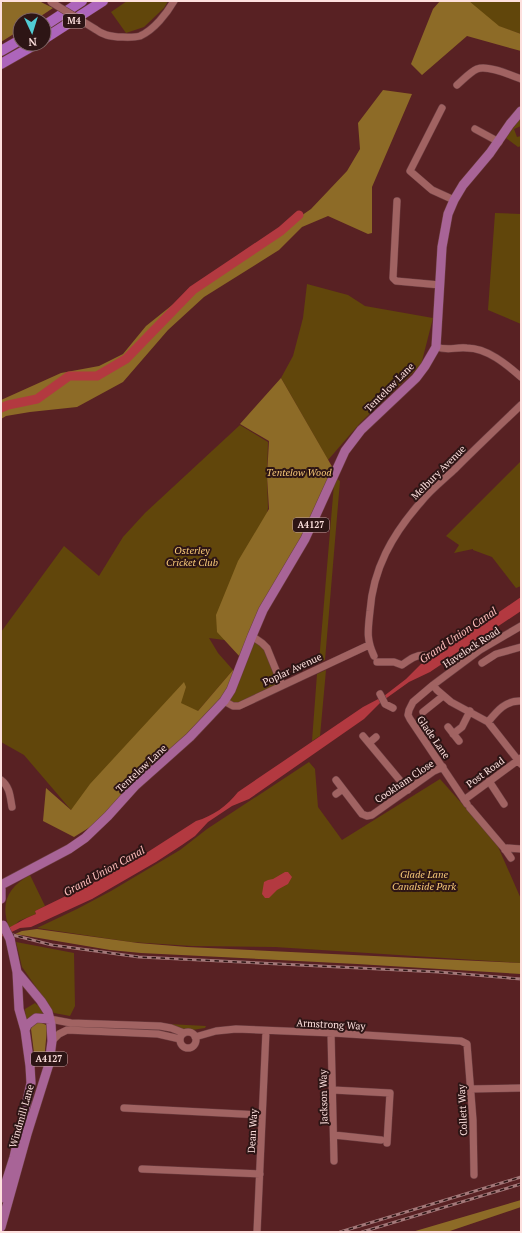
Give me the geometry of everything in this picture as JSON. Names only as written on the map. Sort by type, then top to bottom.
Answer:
[{"type":"highway","name":"M4","points":[[52,21],[82,1]]},
{"type":"highway","name":"M4","points":[[52,34],[104,1]]},
{"type":"highway","points":[[1,51],[12,45]]},
{"type":"highway","points":[[1,64],[22,52]]},
{"type":"main road","name":"Tentelow Lane","points":[[2,891],[85,838],[108,816],[135,786],[190,737],[224,701],[231,690],[263,610],[305,539],[345,451],[361,430],[416,378],[436,347],[444,234],[448,214],[454,200],[463,186],[499,142],[513,120],[521,112]]},
{"type":"main road","name":"Windmill Lane","points":[[1,1227],[6,1187],[31,1083],[24,1026],[19,1009],[17,972],[10,939],[2,922]]},
{"type":"main road","name":"Windmill Lane","points":[[1,1198],[27,1134],[49,1064],[52,1041],[50,1019],[43,1004],[17,972]]},
{"type":"main road","points":[[24,1026],[28,1025],[36,1018],[50,1019]]},
{"type":"main road","points":[[30,1066],[39,1069],[49,1064]]},
{"type":"street","points":[[50,2],[102,34],[108,36],[139,36],[155,25],[167,13],[174,1]]},
{"type":"street","points":[[457,85],[474,70],[482,68],[521,78]]},
{"type":"street","points":[[442,108],[410,171],[432,190],[454,200]]},
{"type":"street","points":[[475,129],[499,142]]},
{"type":"street","points":[[397,201],[393,278],[396,281],[440,285]]},
{"type":"street","points":[[436,347],[445,350],[467,348],[477,349],[498,359],[521,377]]},
{"type":"street","name":"Melbury Avenue","points":[[424,655],[418,655],[402,665],[376,659],[369,645],[368,631],[373,588],[384,554],[420,502],[521,405]]},
{"type":"street","name":"Havelock Road","points":[[433,684],[480,650],[521,626]]},
{"type":"street","points":[[252,636],[262,642],[267,648],[282,685]]},
{"type":"street","name":"Poplar Avenue","points":[[224,701],[233,706],[239,706],[369,645]]},
{"type":"street","points":[[480,650],[484,662],[496,654],[521,647]]},
{"type":"street","points":[[433,684],[443,696],[451,702],[488,722],[520,761]]},
{"type":"street","name":"Glade Lane","points":[[433,684],[412,702],[408,716],[467,804],[511,858]]},
{"type":"street","points":[[380,694],[385,704],[393,708]]},
{"type":"street","points":[[423,712],[443,696]]},
{"type":"street","points":[[488,722],[497,710],[511,701],[521,701]]},
{"type":"street","points":[[453,734],[462,727],[470,711]]},
{"type":"street","points":[[448,727],[459,741]]},
{"type":"street","points":[[363,736],[408,790]]},
{"type":"street","points":[[369,743],[376,737]]},
{"type":"street","name":"Post Road","points":[[467,804],[489,781],[520,761]]},
{"type":"street","name":"Cookham Close","points":[[336,780],[362,814],[367,816],[372,815],[434,771],[443,767]]},
{"type":"street","points":[[1,780],[6,784],[10,792],[12,807]]},
{"type":"street","points":[[489,781],[504,804]]},
{"type":"street","points":[[336,794],[343,789]]},
{"type":"street","points":[[505,850],[507,848],[521,849]]},
{"type":"street","name":"Armstrong Way","points":[[50,1019],[71,1023],[160,1026],[171,1028],[182,1036]]},
{"type":"street","name":"Armstrong Way","points":[[195,1037],[216,1031],[236,1029],[461,1041],[467,1044]]},
{"type":"street","name":"Armstrong Way","points":[[52,1041],[59,1034],[67,1030],[182,1036],[191,1033],[195,1037]]},
{"type":"street","name":"Dean Way","points":[[257,1232],[266,1030]]},
{"type":"street","name":"Jackson Way","points":[[331,1033],[334,1161]]},
{"type":"street","name":"Armstrong Way","points":[[182,1036],[182,1045],[188,1048],[194,1044],[195,1037]]},
{"type":"street","name":"Collett Way","points":[[467,1044],[473,1120],[474,1175]]},
{"type":"street","points":[[470,1089],[521,1088]]},
{"type":"street","points":[[333,1090],[390,1093],[384,1142],[334,1135]]},
{"type":"street","points":[[124,1108],[262,1115]]},
{"type":"street","points":[[142,1169],[260,1174]]},
{"type":"green space","points":[[6,1],[39,1],[53,8],[47,12],[12,12],[12,35],[1,42],[1,3]]},
{"type":"green space","points":[[127,1],[168,1],[164,8],[144,27],[126,33],[111,12]]},
{"type":"green space","points":[[440,1],[469,1],[499,26],[521,34],[521,51],[467,36],[422,75],[411,64],[433,9]]},
{"type":"green space","points":[[443,1],[521,1],[521,34],[441,6]]},
{"type":"green space","points":[[383,90],[412,94],[372,187],[372,233],[368,234],[328,216],[302,227],[279,250],[204,297],[168,330],[123,382],[77,407],[30,412],[6,416],[1,419],[1,400],[61,373],[99,366],[123,354],[146,326],[176,302],[311,209],[347,171],[360,149],[358,123]]},
{"type":"green space","points":[[521,117],[521,126],[514,129],[517,137],[521,136],[521,146],[518,147],[506,138]]},
{"type":"green space","points":[[495,213],[521,214],[521,324],[488,310]]},
{"type":"green space","points":[[307,284],[348,295],[365,306],[433,318],[421,365],[361,422],[328,460],[281,378],[293,356],[303,318]]},
{"type":"green space","name":"Tentelow Wood","points":[[281,378],[334,470],[241,658],[217,632],[216,615],[238,561],[269,509],[267,476],[269,441],[240,424]]},
{"type":"green space","name":"Osterley Cricket Club","points":[[240,425],[268,442],[268,508],[258,566],[224,640],[209,638],[218,653],[233,670],[198,711],[71,810],[24,755],[1,742],[1,632],[64,546],[99,576],[123,537],[145,513]]},
{"type":"green space","points":[[521,461],[521,586],[516,588],[492,557],[473,549],[454,553],[459,545],[446,536]]},
{"type":"green space","points":[[337,479],[340,481],[325,660],[319,662],[334,484]]},
{"type":"green space","points":[[252,636],[262,643],[282,685],[239,706],[224,701]]},
{"type":"green space","points":[[233,670],[235,676],[230,691],[191,733],[95,824],[74,837],[43,821],[46,788],[71,810],[90,784],[184,682],[186,687],[181,703],[198,711]]},
{"type":"green space","points":[[326,670],[320,736],[312,741],[317,674]]},
{"type":"green space","name":"Glade Lane Canalside Park","points":[[309,762],[315,769],[318,807],[342,840],[440,779],[496,842],[521,899],[521,963],[275,947],[192,946],[131,942],[37,928],[111,891],[180,850],[207,829]]},
{"type":"green space","points":[[30,875],[45,906],[35,911],[36,914],[19,921],[9,928],[5,911],[8,897],[11,890],[16,885]]},
{"type":"green space","points":[[37,929],[138,943],[187,947],[521,963],[521,974],[141,953],[110,950],[15,934],[22,931]]},
{"type":"green space","points":[[16,942],[74,953],[75,1006],[70,1016],[54,1013],[22,967]]},
{"type":"green space","points":[[35,1003],[37,1005],[38,1004],[44,1015],[26,1021],[25,1009]]},
{"type":"green space","points":[[37,1022],[46,1025],[47,1029],[44,1061],[43,1064],[39,1065],[35,1063],[31,1029],[33,1024]]},
{"type":"green space","points":[[168,1024],[206,1026],[205,1028],[186,1031]]},
{"type":"green space","points":[[521,1200],[521,1207],[447,1232],[412,1232]]},
{"type":"shaded area","points":[[521,597],[521,611],[430,672],[409,682],[381,702],[364,719],[249,799],[232,806],[208,822],[195,836],[156,862],[92,899],[31,927],[20,928],[1,937],[1,932],[36,914],[35,911],[107,876],[107,867],[114,864],[122,867],[196,821],[219,810],[238,792],[363,707],[384,696],[406,679],[421,664]]},
{"type":"shaded area","points":[[288,872],[292,877],[288,884],[277,890],[269,898],[265,898],[262,894],[264,882]]},
{"type":"waterway","points":[[1,408],[8,405],[37,399],[69,376],[97,376],[126,359],[193,290],[281,231],[299,215]]},
{"type":"railway","points":[[1,932],[52,945],[139,957],[439,972],[521,979]]},
{"type":"railway","points":[[340,1232],[521,1177]]},
{"type":"railway","points":[[362,1232],[521,1184]]},
{"type":"water label","name":"Grand Union Canal","points":[[458,635]]},
{"type":"water label","name":"Grand Union Canal","points":[[104,871]]}]
